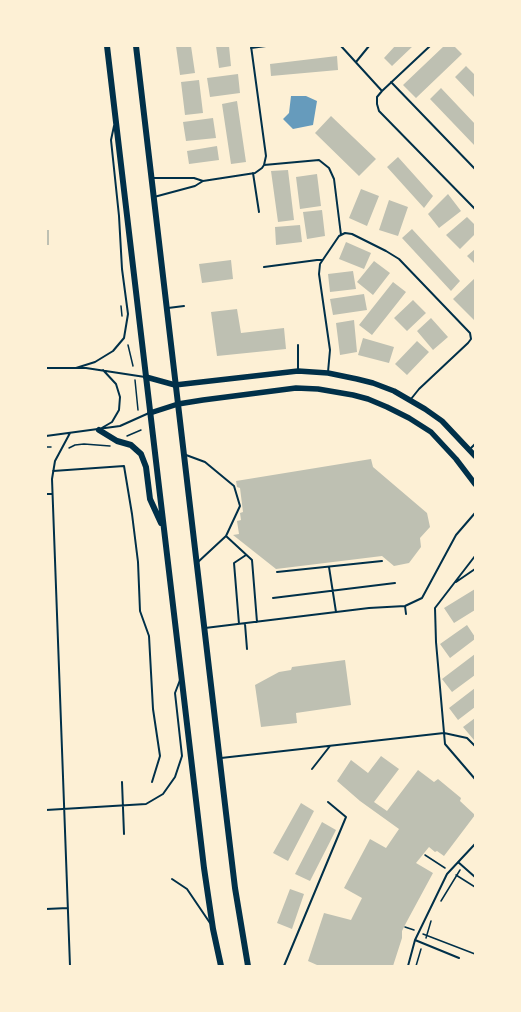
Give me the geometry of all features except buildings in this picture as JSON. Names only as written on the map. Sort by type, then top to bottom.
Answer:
[{"type":"main road","points":[[107,46],[204,868],[213,929],[221,966]]},
{"type":"main road","points":[[136,46],[196,563],[236,888],[248,966]]},
{"type":"main road","points":[[146,377],[175,385],[298,371],[328,373],[372,383],[394,391],[442,421],[475,456]]},
{"type":"main road","points":[[150,413],[178,404],[296,388],[318,389],[353,395],[387,406],[431,432],[456,459],[475,484]]},
{"type":"main road","points":[[99,430],[117,441],[131,445],[141,454],[146,467],[150,499],[164,529]]},
{"type":"lane","points":[[153,198],[195,186],[203,181],[253,173],[262,168],[266,156],[251,47],[266,46]]},
{"type":"lane","points":[[341,46],[382,91]]},
{"type":"lane","points":[[356,62],[369,46]]},
{"type":"lane","points":[[430,46],[382,91],[377,97],[376,104],[379,111],[475,209]]},
{"type":"lane","points":[[391,82],[475,169]]},
{"type":"lane","points":[[76,368],[95,362],[113,351],[124,338],[128,314],[122,269],[119,216],[111,140],[116,121]]},
{"type":"lane","points":[[264,164],[318,160],[329,168],[334,179],[341,235]]},
{"type":"lane","points":[[253,173],[259,212]]},
{"type":"lane","points":[[151,178],[194,178],[203,181]]},
{"type":"lane","points":[[328,373],[330,350],[319,274],[320,264],[338,236],[345,233],[352,234],[399,259],[470,334],[471,339],[468,343],[419,389],[410,400]]},
{"type":"lane","points":[[264,267],[322,260]]},
{"type":"lane","points":[[166,308],[184,306]]},
{"type":"lane","points":[[298,345],[298,371]]},
{"type":"lane","points":[[46,368],[103,370],[146,377]]},
{"type":"lane","points":[[99,430],[112,422],[119,410],[120,397],[116,384],[103,370]]},
{"type":"lane","points":[[46,436],[120,426],[150,413]]},
{"type":"lane","points":[[70,433],[55,461],[52,479],[70,966]]},
{"type":"lane","points":[[470,449],[475,444]]},
{"type":"lane","points":[[183,454],[205,462],[234,486],[240,506],[226,536],[196,563]]},
{"type":"lane","points":[[53,471],[124,466],[138,562],[140,611],[149,636],[153,709],[160,756],[152,782]]},
{"type":"lane","points":[[46,494],[52,494]]},
{"type":"lane","points":[[204,628],[369,608],[405,606],[422,598],[456,535],[475,513]]},
{"type":"lane","points":[[226,536],[252,560],[257,622]]},
{"type":"lane","points":[[239,624],[234,563],[246,555]]},
{"type":"lane","points":[[475,556],[435,608],[436,642],[445,744],[475,778]]},
{"type":"lane","points":[[277,572],[382,560]]},
{"type":"lane","points":[[329,567],[336,612]]},
{"type":"lane","points":[[453,584],[475,569]]},
{"type":"lane","points":[[273,598],[395,583]]},
{"type":"lane","points":[[405,606],[406,614]]},
{"type":"lane","points":[[245,624],[247,649]]},
{"type":"lane","points":[[46,810],[135,806],[146,804],[163,794],[175,777],[182,756],[174,693],[181,677]]},
{"type":"lane","points":[[220,759],[444,733],[467,738],[475,746]]},
{"type":"lane","points":[[312,769],[330,746]]},
{"type":"lane","points":[[122,782],[124,834]]},
{"type":"lane","points":[[284,966],[346,817],[328,802]]},
{"type":"lane","points":[[408,966],[415,940],[447,874],[475,844]]},
{"type":"lane","points":[[458,862],[475,876]]},
{"type":"lane","points":[[172,879],[187,889],[213,929]]},
{"type":"lane","points":[[46,909],[68,908]]},
{"type":"lane","points":[[415,940],[459,958]]},
{"type":"path","points":[[128,345],[132,366]]},
{"type":"path","points":[[134,380],[138,410]]},
{"type":"path","points":[[124,438],[141,430]]},
{"type":"path","points":[[65,450],[75,445],[84,444],[111,446]]},
{"type":"path","points":[[46,447],[51,447]]},
{"type":"path","points":[[439,905],[463,866]]},
{"type":"path","points":[[416,966],[434,916]]},
{"type":"path","points":[[405,927],[475,954]]},
{"type":"water","points":[[291,96],[306,96],[317,101],[313,125],[293,129],[283,119],[289,113]]}]
